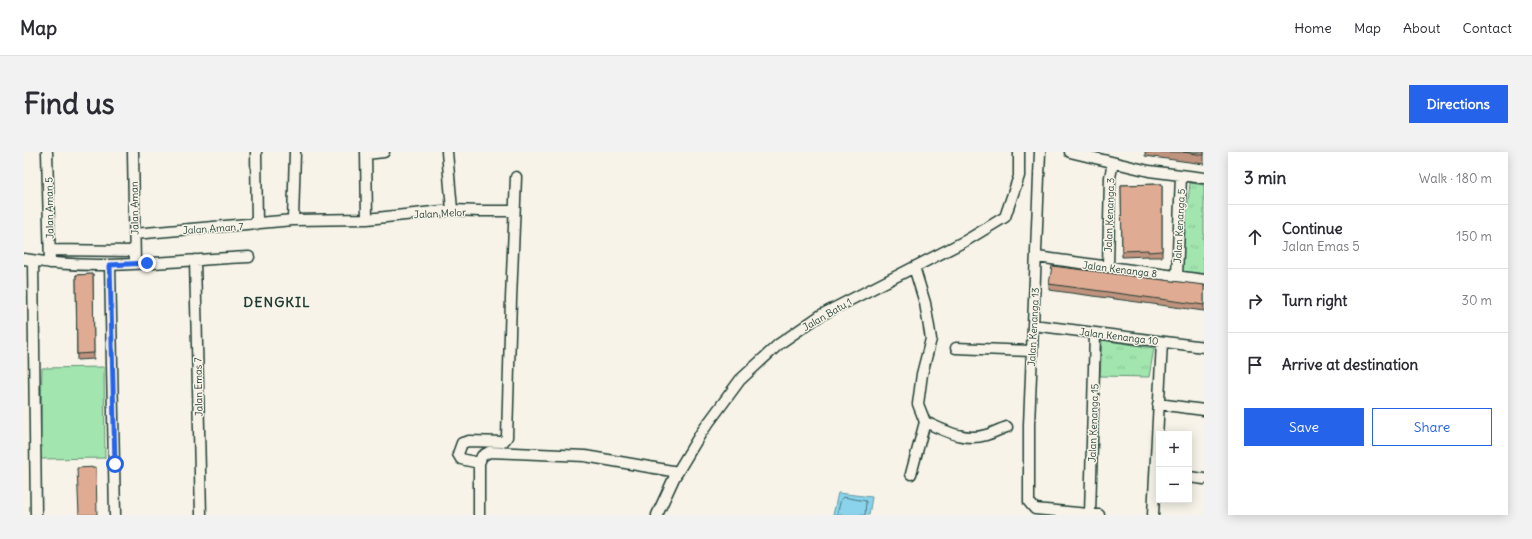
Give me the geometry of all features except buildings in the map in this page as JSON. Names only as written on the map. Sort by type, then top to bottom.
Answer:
[{"type":"street","name":"Jalan Aman 5","points":[[47,152],[50,263]]},
{"type":"street","name":"Jalan Aman","points":[[133,152],[135,264]]},
{"type":"street","points":[[256,152],[257,224]]},
{"type":"street","points":[[293,220],[295,152]]},
{"type":"street","points":[[367,218],[366,153],[384,152]]},
{"type":"street","points":[[447,152],[452,210]]},
{"type":"street","name":"Jalan Batu 1","points":[[657,515],[678,472],[701,433],[740,380],[779,344],[821,315],[966,240],[1005,217],[1019,176],[1019,152]]},
{"type":"street","name":"Jalan Kenanga 13","points":[[1040,152],[1037,257],[1029,425],[1030,502],[1031,506],[1035,509],[1095,514]]},
{"type":"street","points":[[1070,152],[1113,163],[1181,176],[1204,178]]},
{"type":"street","name":"Jalan Kenanga 3","points":[[1108,267],[1110,177],[1113,163]]},
{"type":"street","points":[[479,463],[461,459],[458,454],[462,443],[468,441],[503,442],[508,437],[516,176]]},
{"type":"street","name":"Jalan Kenanga 5","points":[[1177,276],[1181,176]]},
{"type":"street","name":"Jalan Melor","points":[[293,220],[367,218],[452,210],[514,211]]},
{"type":"street","name":"Jalan Aman 7","points":[[134,234],[293,220]]},
{"type":"street","points":[[50,250],[134,251]]},
{"type":"street","points":[[36,515],[29,260],[50,263],[110,265],[249,257]]},
{"type":"street","name":"Jalan Kenanga 8","points":[[1037,257],[1204,280]]},
{"type":"street","name":"Jalan Emas 7","points":[[195,260],[201,515]]},
{"type":"street","points":[[110,265],[115,515]]},
{"type":"street","points":[[911,474],[925,422],[918,404],[922,374],[931,339],[925,303],[914,267]]},
{"type":"street","name":"Jalan Kenanga 10","points":[[1033,325],[1204,346]]},
{"type":"street","name":"Jalan Kenanga 15","points":[[1095,333],[1095,514]]},
{"type":"street","points":[[1157,467],[1158,404],[1162,342]]},
{"type":"street","points":[[956,348],[1032,351]]},
{"type":"street","points":[[1158,404],[1204,410]]},
{"type":"street","points":[[925,422],[952,434],[966,437],[985,436],[1007,427]]},
{"type":"street","points":[[479,515],[479,463],[482,456],[489,452],[585,456],[678,472]]},
{"type":"street","points":[[1192,477],[1204,479]]},
{"type":"street","points":[[1153,515],[1156,483]]},
{"type":"green space","points":[[1190,183],[1204,185],[1204,274],[1180,271]]},
{"type":"green space","points":[[1102,340],[1154,348],[1149,377],[1100,376]]},
{"type":"green space","points":[[104,367],[105,458],[40,459],[42,368]]},
{"type":"water","points":[[838,493],[872,497],[869,515],[833,515]]},
{"type":"district","name":"DENGKIL","points":[[277,302]]},
{"type":"route","points":[[115,464],[110,265],[147,263]]}]
